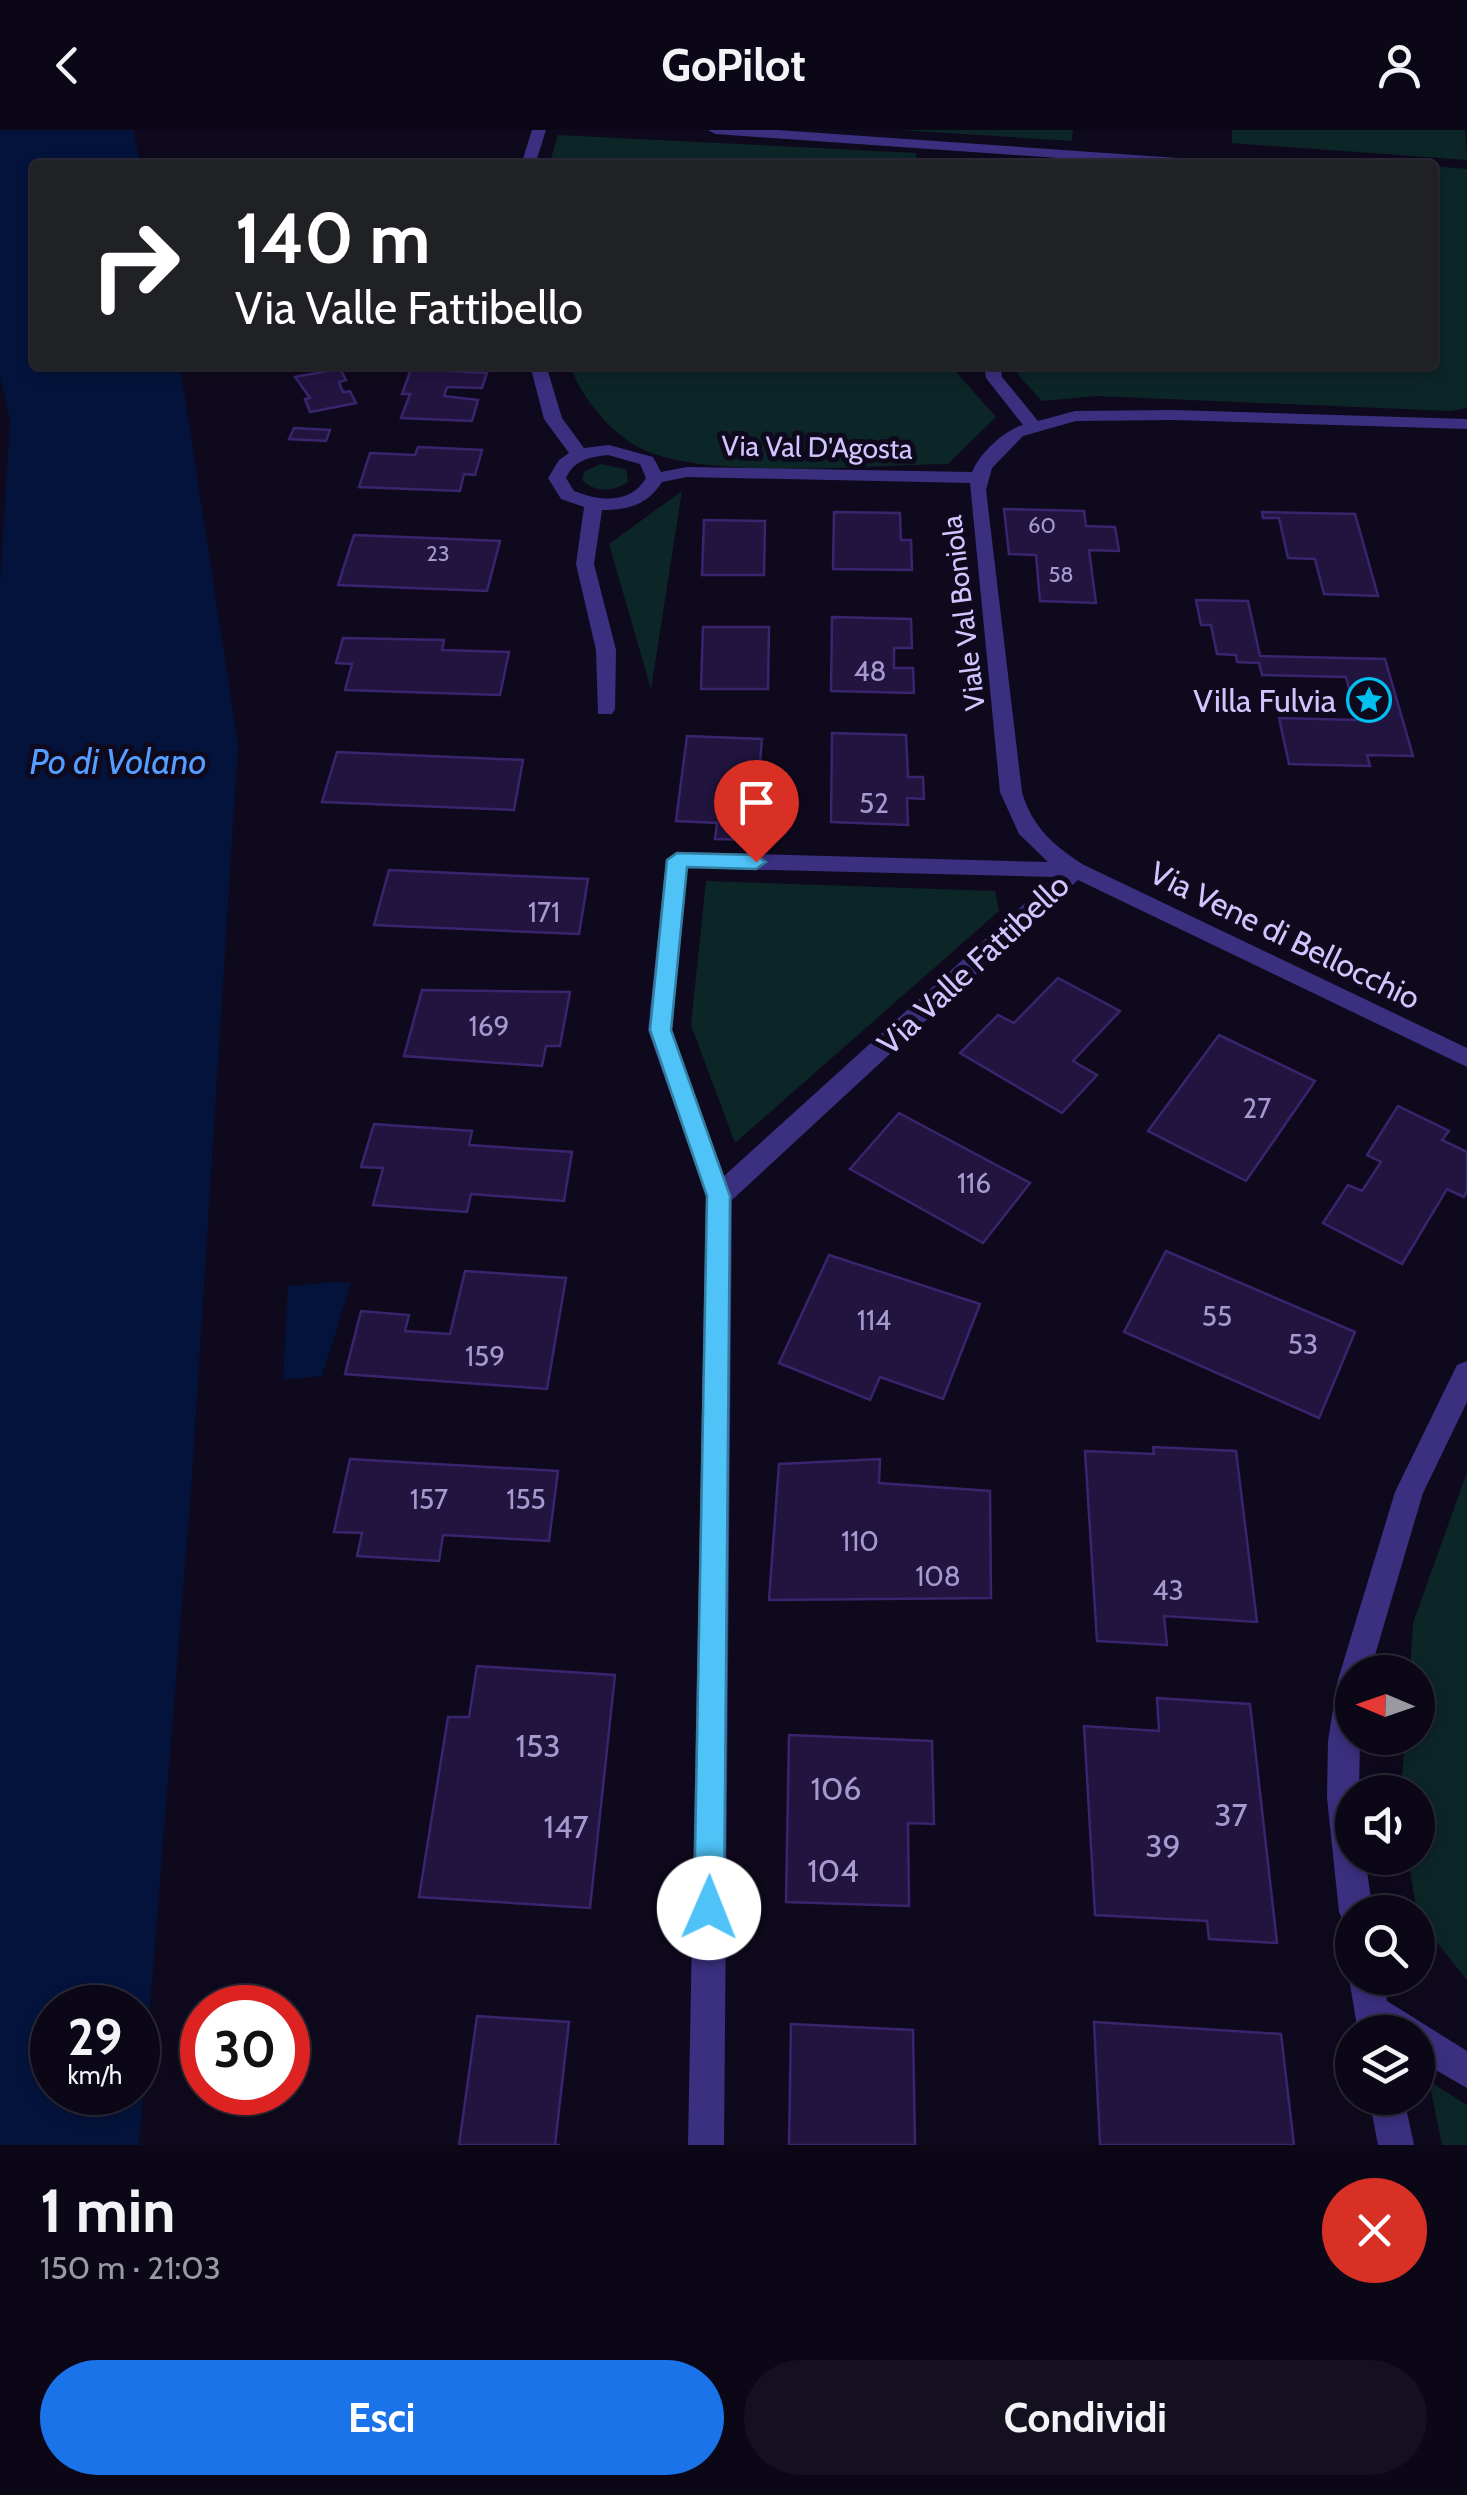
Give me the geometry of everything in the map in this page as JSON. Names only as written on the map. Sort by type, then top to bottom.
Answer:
[{"type":"street","points":[[530,160],[539,130]]},
{"type":"street","points":[[715,130],[1156,160]]},
{"type":"street","points":[[961,145],[963,160]]},
{"type":"street","points":[[539,370],[553,418],[580,455]]},
{"type":"street","points":[[993,370],[994,378],[1033,426]]},
{"type":"street","name":"Viale Val Boniola","points":[[1076,870],[1031,838],[1016,814],[978,478],[1003,442],[1033,426],[1105,414],[1462,428]]},
{"type":"street","points":[[605,709],[606,650],[585,564],[594,504],[566,495],[559,487],[560,469],[580,455],[609,450],[637,455],[654,469],[655,478]]},
{"type":"street","name":"Via Val D'Agosta","points":[[594,504],[628,502],[652,487],[655,478],[687,472],[978,478]]},
{"type":"street","name":"Via Valle Fattibello","points":[[706,2145],[719,1196],[660,1030],[677,860],[1076,870]]},
{"type":"street","name":"Via Vene di Bellocchio","points":[[1076,870],[1467,1058]]},
{"type":"street","name":"Via Valle Fattibello","points":[[719,1196],[1076,870]]},
{"type":"street","points":[[1360,1655],[1409,1492],[1467,1372]]},
{"type":"street","points":[[1343,1755],[1345,1836],[1354,1895]]},
{"type":"street","points":[[1435,2051],[1467,2071]]},
{"type":"street","points":[[1390,2115],[1396,2145]]},
{"type":"green space","points":[[900,130],[1073,130],[1072,141]]},
{"type":"green space","points":[[1232,130],[1465,130],[1467,160],[1232,143]]},
{"type":"green space","points":[[558,135],[916,153],[917,160],[550,160]]},
{"type":"green space","points":[[1438,166],[1467,169],[1467,408],[1450,411],[1096,396],[1042,401],[1017,370],[1438,370]]},
{"type":"green space","points":[[572,370],[954,370],[996,417],[948,464],[792,469],[709,465],[673,459],[632,444],[599,414]]},
{"type":"green space","points":[[600,464],[626,469],[628,482],[604,490],[582,480],[584,472]]},
{"type":"green space","points":[[682,491],[651,689],[609,544]]},
{"type":"green space","points":[[706,881],[995,891],[999,911],[735,1143],[691,1025]]},
{"type":"green space","points":[[1467,1472],[1467,1980],[1435,1940],[1435,1895],[1414,1895],[1411,1875],[1435,1875],[1435,1775],[1402,1775],[1404,1755],[1435,1755],[1435,1655],[1411,1655],[1413,1623]]},
{"type":"green space","points":[[1435,2085],[1467,2105],[1467,2145],[1442,2145]]},
{"type":"water","name":"Po di Volano","points":[[0,130],[133,130],[140,160],[30,160],[30,370],[181,370],[238,744],[192,1477],[152,1985],[30,1985],[30,2115],[141,2115],[139,2145],[0,2145],[0,585],[10,420],[0,376]]},
{"type":"water","points":[[351,1283],[322,1376],[283,1380],[288,1286]]},
{"type":"building","points":[[341,370],[346,380],[339,382],[343,392],[350,391],[356,403],[310,412],[305,399],[310,398],[295,377]]},
{"type":"building","points":[[411,370],[487,373],[482,388],[447,387],[444,396],[478,400],[472,421],[401,418],[410,394],[402,394]]},
{"type":"building","points":[[294,428],[330,430],[326,441],[289,439]]},
{"type":"building","points":[[418,447],[482,450],[475,475],[464,474],[460,491],[359,487],[370,453],[415,455]]},
{"type":"building","points":[[1004,509],[1084,511],[1086,526],[1115,527],[1119,551],[1089,550],[1096,603],[1040,601],[1036,555],[1009,554]]},
{"type":"building","points":[[834,512],[900,513],[901,540],[911,540],[912,570],[833,569]]},
{"type":"building","points":[[1262,512],[1355,514],[1378,596],[1324,594],[1315,559],[1288,558],[1279,518],[1263,518]]},
{"type":"building","points":[[704,520],[765,521],[764,575],[702,575]]},
{"type":"building","points":[[354,535],[500,541],[487,591],[338,585]]},
{"type":"building","points":[[1196,600],[1248,601],[1260,656],[1385,659],[1413,756],[1367,755],[1370,766],[1289,764],[1279,718],[1357,720],[1346,677],[1262,675],[1259,663],[1237,662],[1236,655],[1217,654],[1211,625],[1201,625]]},
{"type":"building","points":[[832,617],[911,619],[912,648],[894,648],[894,668],[913,668],[914,693],[831,691]]},
{"type":"building","points":[[703,627],[769,627],[768,689],[701,689]]},
{"type":"building","points":[[343,638],[444,640],[442,650],[509,652],[500,695],[345,690],[352,664],[336,663]]},
{"type":"building","points":[[832,733],[906,735],[908,777],[923,777],[924,799],[907,798],[908,825],[831,822]]},
{"type":"building","points":[[687,736],[762,739],[753,840],[715,839],[717,823],[676,821]]},
{"type":"building","points":[[337,752],[523,760],[514,810],[322,802]]},
{"type":"building","points":[[389,870],[588,879],[579,934],[374,925]]},
{"type":"building","points":[[1058,978],[1120,1011],[1073,1061],[1097,1075],[1062,1113],[960,1053],[998,1015],[1014,1023]]},
{"type":"building","points":[[422,990],[570,992],[560,1046],[546,1046],[542,1066],[404,1056]]},
{"type":"building","points":[[1219,1035],[1315,1081],[1246,1181],[1148,1131]]},
{"type":"building","points":[[1398,1106],[1449,1131],[1442,1140],[1467,1152],[1464,1197],[1447,1189],[1402,1264],[1323,1223],[1348,1185],[1362,1191],[1381,1162],[1367,1155]]},
{"type":"building","points":[[899,1113],[1030,1183],[983,1243],[850,1169]]},
{"type":"building","points":[[374,1124],[472,1131],[469,1145],[572,1152],[564,1201],[471,1194],[467,1212],[373,1205],[383,1168],[361,1167]]},
{"type":"building","points":[[1166,1251],[1355,1332],[1319,1418],[1124,1332]]},
{"type":"building","points":[[829,1255],[980,1304],[943,1399],[880,1377],[870,1400],[779,1363]]},
{"type":"building","points":[[465,1271],[566,1278],[547,1389],[345,1374],[361,1311],[409,1315],[405,1331],[450,1334]]},
{"type":"building","points":[[1153,1447],[1236,1451],[1257,1622],[1164,1616],[1167,1645],[1097,1641],[1085,1451],[1154,1454]]},
{"type":"building","points":[[350,1459],[558,1471],[549,1541],[443,1535],[439,1561],[357,1556],[362,1533],[334,1532]]},
{"type":"building","points":[[880,1459],[879,1483],[990,1491],[991,1598],[769,1600],[779,1464]]},
{"type":"building","points":[[477,1666],[615,1675],[590,1908],[419,1897],[448,1717],[469,1717]]},
{"type":"building","points":[[1157,1698],[1250,1704],[1277,1943],[1209,1939],[1207,1921],[1095,1915],[1084,1726],[1159,1731]]},
{"type":"building","points":[[789,1735],[932,1741],[934,1824],[908,1823],[909,1906],[786,1902]]},
{"type":"building","points":[[477,2016],[569,2022],[555,2145],[459,2145]]},
{"type":"building","points":[[1094,2022],[1281,2034],[1294,2145],[1100,2145]]},
{"type":"building","points":[[791,2024],[913,2030],[915,2145],[789,2145]]},
{"type":"place","name":"Villa Fulvia","points":[[1369,700]]},
{"type":"route","points":[[709,1908],[719,1196],[660,1030],[677,860],[756,862]]}]
